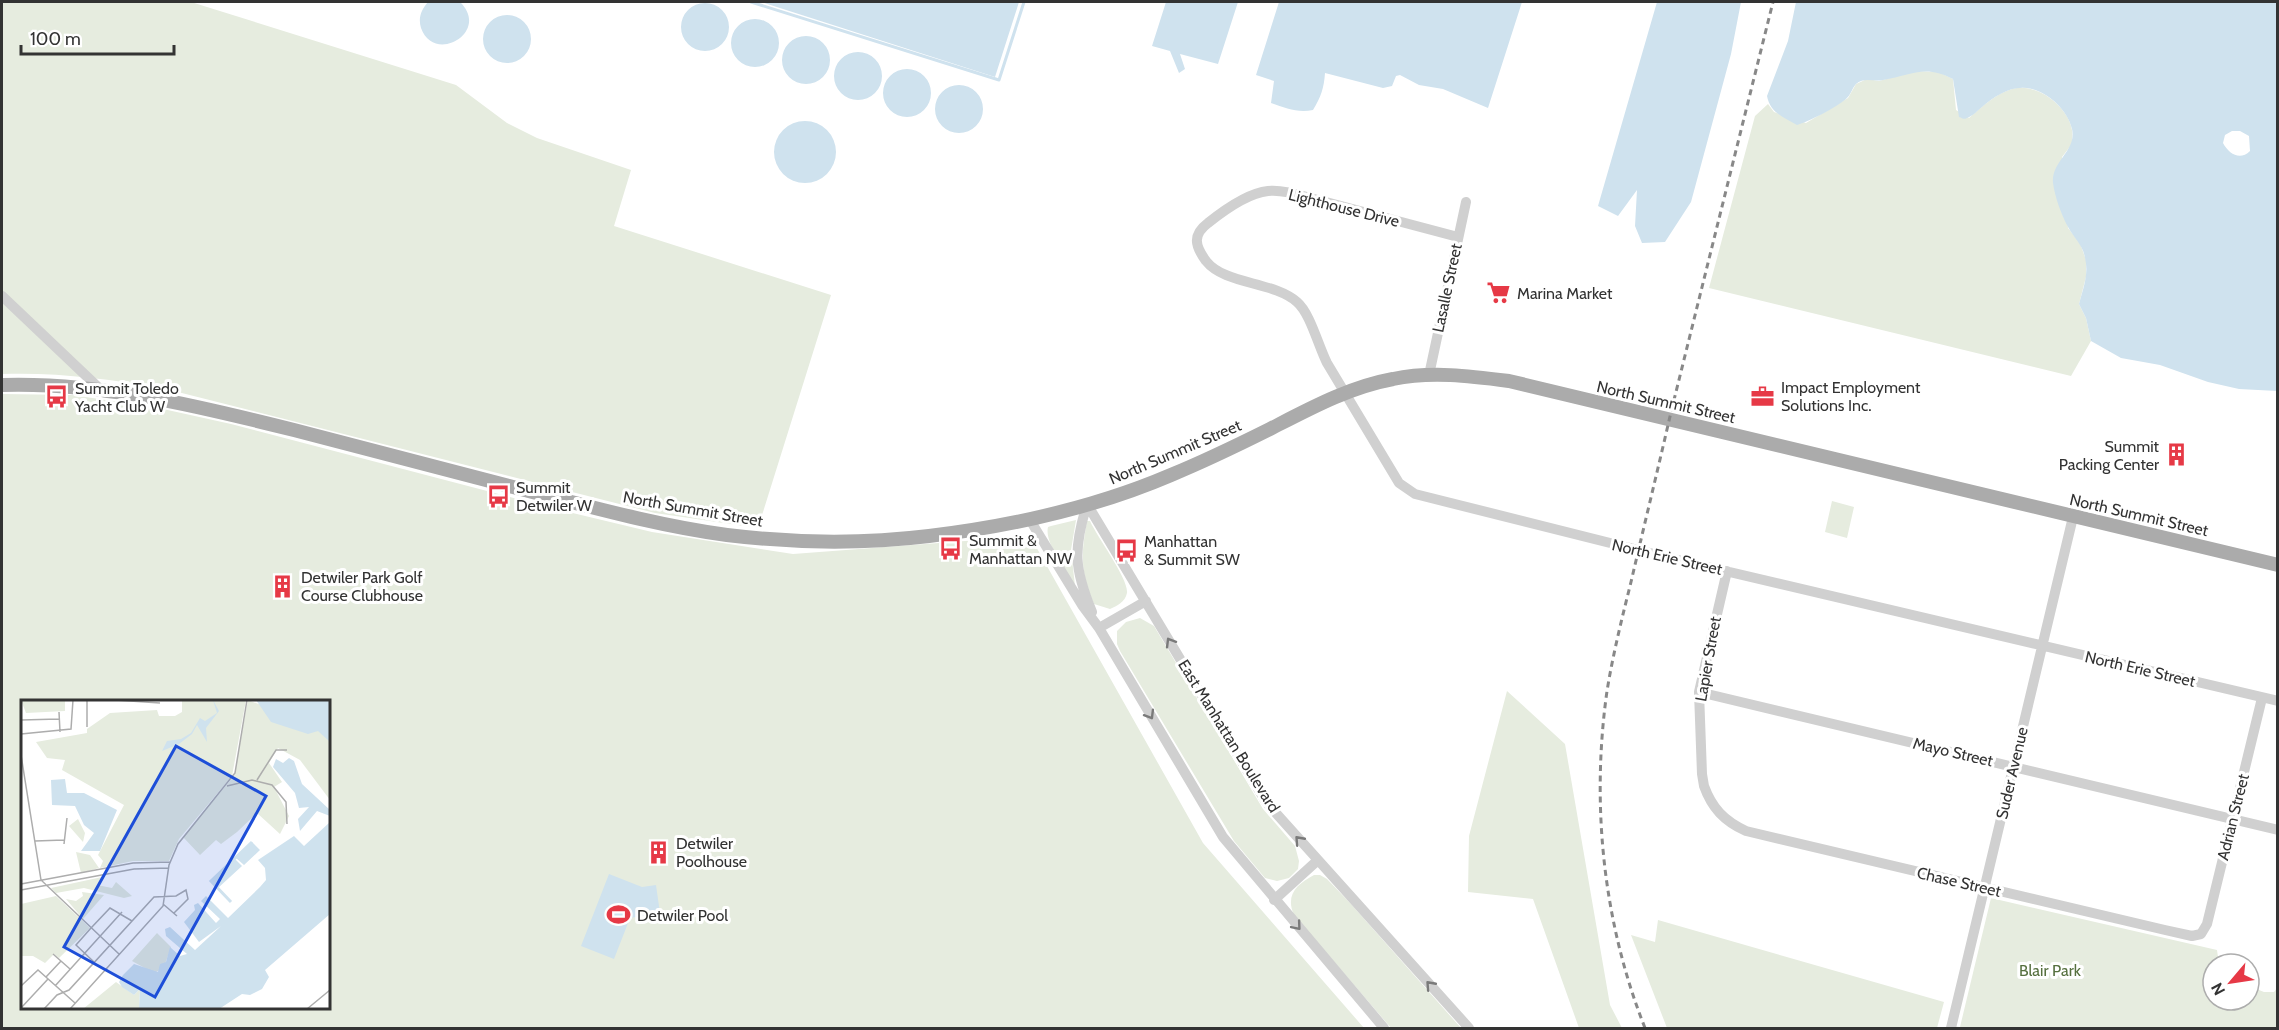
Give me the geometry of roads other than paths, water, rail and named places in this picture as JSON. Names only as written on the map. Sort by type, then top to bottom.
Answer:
[{"type":"main road","name":"North Summit Street","points":[[2,385],[100,389],[148,396],[222,412],[579,505],[724,534],[801,541],[885,540],[928,536],[1030,520],[1141,488],[1173,475],[1345,392],[1392,379],[1429,375],[1472,376],[1509,381],[2277,565]]},
{"type":"street","name":"Lighthouse Drive","points":[[1202,228],[1230,207],[1260,192],[1275,190],[1458,237]]},
{"type":"street","name":"Lasalle Street","points":[[1429,375],[1466,202]]},
{"type":"street","name":"North Erie Street","points":[[1202,228],[1196,235],[1196,245],[1209,264],[1228,275],[1273,289],[1298,302],[1310,320],[1318,347],[1399,483],[1415,494],[1726,571],[2277,702]]},
{"type":"street","points":[[2,296],[100,389]]},
{"type":"street","points":[[1087,504],[1076,553],[1080,583],[1099,628]]},
{"type":"street","name":"East Manhattan Boulevard","points":[[1087,504],[1266,802],[1469,1029]]},
{"type":"street","name":"Suder Avenue","points":[[1951,1029],[2073,517]]},
{"type":"street","points":[[1030,520],[1082,605],[1099,628],[1223,837],[1384,1029]]},
{"type":"street","name":"Lapier Street","points":[[1720,816],[1708,796],[1702,774],[1699,692],[1726,571]]},
{"type":"street","points":[[1099,628],[1146,601]]},
{"type":"street","name":"Mayo Street","points":[[1699,692],[2277,830]]},
{"type":"street","name":"Adrian Street","points":[[2201,934],[2207,924],[2262,698]]},
{"type":"street","name":"Chase Street","points":[[1720,816],[1746,831],[2174,932],[2192,936],[2201,934]]},
{"type":"street","points":[[1274,900],[1318,860]]},
{"type":"water","points":[[428,2],[460,2],[468,13],[469,24],[465,33],[457,40],[447,44],[437,44],[428,39],[421,28],[420,17]]},
{"type":"water","points":[[761,2],[1019,2],[995,77]]},
{"type":"water","points":[[1166,2],[1238,2],[1218,64],[1180,54],[1185,69],[1179,73],[1170,51],[1152,46]]},
{"type":"water","points":[[1279,2],[1522,2],[1488,108],[1443,89],[1419,85],[1400,75],[1396,76],[1392,86],[1383,88],[1325,73],[1322,92],[1313,110],[1302,111],[1271,103],[1274,81],[1256,75]]},
{"type":"water","points":[[1657,2],[1741,2],[1731,54],[1691,202],[1665,242],[1642,243],[1635,226],[1637,190],[1618,216],[1598,206]]},
{"type":"water","points":[[1796,2],[2277,2],[2277,391],[2239,389],[2208,382],[2160,365],[2121,358],[2091,341],[2086,318],[2079,304],[2086,276],[2084,253],[2063,217],[2053,183],[2056,168],[2071,144],[2072,129],[2062,109],[2045,94],[2032,89],[2012,89],[1999,95],[1964,119],[1959,117],[1953,79],[1934,72],[1918,72],[1883,80],[1859,82],[1842,102],[1797,125],[1774,111],[1767,96],[1788,41]],"holes":[[[2232,131],[2240,131],[2249,136],[2250,151],[2242,156],[2232,153],[2223,143],[2225,135]]]},
{"type":"water","points":[[700,3],[710,3],[725,13],[729,27],[728,36],[719,47],[710,51],[700,51],[685,41],[681,32],[681,22],[691,7]]},
{"type":"water","points":[[502,15],[512,15],[527,25],[531,39],[530,48],[521,59],[512,63],[502,63],[487,53],[483,44],[483,34],[493,19]]},
{"type":"water","points":[[750,19],[760,19],[775,29],[779,43],[778,52],[769,63],[760,67],[750,67],[735,57],[731,48],[731,38],[741,23]]},
{"type":"water","points":[[801,36],[811,36],[826,46],[830,60],[829,69],[820,80],[811,84],[801,84],[786,74],[782,65],[782,55],[792,40]]},
{"type":"water","points":[[853,52],[863,52],[878,62],[882,76],[881,85],[872,96],[863,100],[853,100],[838,90],[834,81],[834,71],[844,56]]},
{"type":"water","points":[[902,69],[912,69],[927,79],[931,93],[930,102],[921,113],[912,117],[902,117],[887,107],[883,98],[883,88],[893,73]]},
{"type":"water","points":[[954,85],[964,85],[979,95],[983,109],[982,118],[973,129],[964,133],[954,133],[939,123],[935,114],[935,104],[945,89]]},
{"type":"water","points":[[799,121],[811,121],[827,130],[834,140],[836,152],[834,164],[827,174],[811,183],[799,183],[788,178],[779,169],[774,158],[774,146],[779,135],[788,126]]},
{"type":"water","name":"Detwiler Pool","points":[[609,874],[642,887],[656,885],[660,913],[630,918],[614,959],[581,946]]},
{"type":"waterway","points":[[751,2],[999,80],[1024,2]]},
{"type":"railway","points":[[1645,1028],[1619,947],[1604,862],[1600,776],[1607,691],[1671,412],[1773,2]]},
{"type":"place","name":"Marina Market","points":[[1499,293]]},
{"type":"place","name":"Impact Employment Solutions Inc.","points":[[1763,396]]},
{"type":"place","name":"Summit Toledo Yacht Club W","points":[[57,397]]},
{"type":"place","name":"Summit Packing Center","points":[[2177,455]]},
{"type":"place","name":"Summit Detwiler W","points":[[498,496]]},
{"type":"place","name":"Summit & Manhattan NW","points":[[951,549]]},
{"type":"place","name":"Manhattan & Summit SW","points":[[1126,550]]},
{"type":"place","name":"Detwiler Park Golf Course Clubhouse","points":[[283,586]]},
{"type":"place","name":"Detwiler Poolhouse","points":[[658,852]]},
{"type":"place","name":"Detwiler Pool","points":[[619,915]]},
{"type":"park label","name":"Blair Park","points":[[2050,970]]}]
